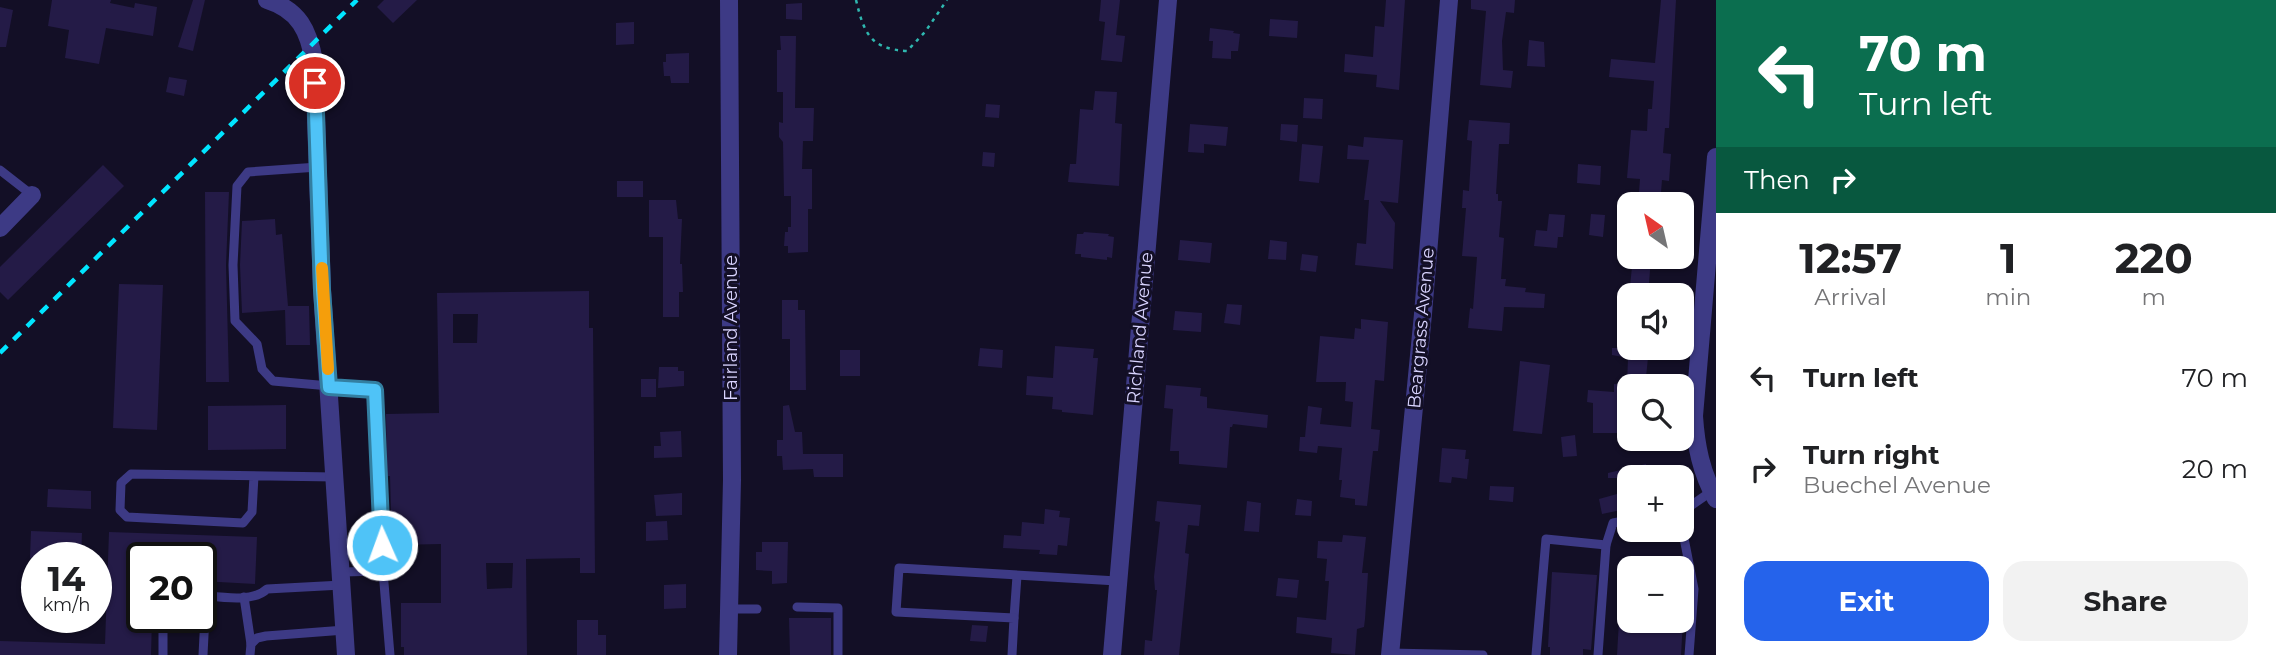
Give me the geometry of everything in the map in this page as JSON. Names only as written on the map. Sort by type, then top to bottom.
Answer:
[{"type":"street","points":[[267,0],[283,5],[298,20],[308,34],[314,62],[329,387],[346,655]]},
{"type":"street","name":"Fairland Avenue","points":[[728,655],[732,480],[729,0]]},
{"type":"street","name":"Richland Avenue","points":[[1112,655],[1168,0]]},
{"type":"street","name":"Beargrass Avenue","points":[[1390,654],[1423,314],[1449,0]]},
{"type":"street","points":[[1714,495],[1696,444],[1694,416],[1716,157]]},
{"type":"street","points":[[0,228],[32,195]]},
{"type":"lane","points":[[318,167],[248,172],[237,187],[233,265],[235,321],[257,344],[262,369],[273,381],[375,390],[383,571],[390,655]]},
{"type":"lane","points":[[0,170],[32,195]]},
{"type":"lane","points":[[254,476],[252,512],[243,523],[127,517],[120,510],[121,483],[131,474],[335,477]]},
{"type":"lane","points":[[1694,504],[1714,495]]},
{"type":"lane","points":[[1598,655],[1606,545],[1613,523],[1617,522]]},
{"type":"lane","points":[[1536,655],[1546,539],[1606,545]]},
{"type":"lane","points":[[1685,542],[1694,589],[1689,655]]},
{"type":"lane","points":[[1014,618],[896,612],[898,568],[1117,581]]},
{"type":"lane","points":[[217,596],[261,595],[267,589],[383,571]]},
{"type":"lane","points":[[1012,655],[1017,576]]},
{"type":"lane","points":[[244,597],[251,644],[250,655]]},
{"type":"lane","points":[[797,607],[838,608],[838,655]]},
{"type":"lane","points":[[729,609],[757,608]]},
{"type":"lane","points":[[251,644],[257,638],[266,636],[345,630]]},
{"type":"lane","points":[[163,633],[163,655]]},
{"type":"lane","points":[[203,633],[203,655]]},
{"type":"lane","points":[[1390,654],[1483,655]]},
{"type":"path","points":[[856,0],[867,35],[888,50],[907,51],[925,32],[947,0]]},
{"type":"building","points":[[52,0],[111,0],[110,3],[134,8],[135,3],[157,7],[153,36],[106,28],[99,64],[65,58],[69,30],[48,26]]},
{"type":"building","points":[[193,0],[205,0],[193,51],[178,47]]},
{"type":"building","points":[[384,0],[417,0],[393,23],[377,7]]},
{"type":"building","points":[[1101,0],[1120,0],[1116,35],[1125,36],[1122,62],[1101,60],[1105,22],[1099,21]]},
{"type":"building","points":[[1386,0],[1405,0],[1399,90],[1376,87],[1377,75],[1344,72],[1345,54],[1373,57],[1375,26],[1384,27]]},
{"type":"building","points":[[1471,0],[1515,0],[1514,13],[1506,12],[1502,41],[1503,70],[1513,71],[1511,88],[1480,85],[1486,11],[1471,9]]},
{"type":"building","points":[[1661,0],[1676,0],[1669,128],[1665,128],[1663,153],[1671,154],[1669,181],[1662,180],[1661,192],[1639,192],[1640,179],[1627,178],[1631,130],[1647,131],[1654,81],[1609,77],[1611,59],[1655,63]]},
{"type":"building","points":[[802,3],[802,20],[786,19],[786,4]]},
{"type":"building","points":[[0,7],[13,10],[6,47],[0,47]]},
{"type":"building","points":[[1270,19],[1298,21],[1297,38],[1269,36]]},
{"type":"building","points":[[634,22],[634,44],[616,45],[616,23]]},
{"type":"building","points":[[1210,28],[1240,34],[1238,51],[1231,51],[1231,59],[1212,58],[1213,41],[1209,41]]},
{"type":"building","points":[[780,36],[796,36],[795,108],[814,108],[813,141],[803,141],[802,169],[812,169],[808,252],[788,253],[788,246],[784,246],[785,232],[791,227],[791,196],[784,196],[783,142],[779,137],[779,122],[783,123],[783,92],[777,92],[777,50],[781,50]]},
{"type":"building","points":[[1529,40],[1544,42],[1545,67],[1527,66]]},
{"type":"building","points":[[689,53],[689,83],[671,83],[670,76],[664,76],[663,62],[666,62],[666,54]]},
{"type":"building","points":[[169,77],[187,80],[184,96],[166,92]]},
{"type":"building","points":[[1095,91],[1117,92],[1115,123],[1122,124],[1119,186],[1068,182],[1070,164],[1076,164],[1080,109],[1093,110]]},
{"type":"building","points":[[1304,98],[1323,99],[1322,119],[1303,118]]},
{"type":"building","points":[[986,104],[1000,105],[999,118],[985,117]]},
{"type":"building","points":[[1469,120],[1510,123],[1509,144],[1499,144],[1496,194],[1498,201],[1502,201],[1499,237],[1504,238],[1501,279],[1506,279],[1505,286],[1526,288],[1525,292],[1545,294],[1544,308],[1504,307],[1502,331],[1468,328],[1470,308],[1473,309],[1477,257],[1462,256],[1466,208],[1462,208],[1463,190],[1469,191],[1472,141],[1467,140]]},
{"type":"building","points":[[1190,124],[1228,127],[1226,146],[1204,144],[1204,153],[1188,152]]},
{"type":"building","points":[[1281,124],[1298,125],[1297,142],[1280,140]]},
{"type":"building","points":[[1364,137],[1403,140],[1398,203],[1380,201],[1395,223],[1393,269],[1355,265],[1357,243],[1366,244],[1369,200],[1364,200],[1369,160],[1347,159],[1348,145],[1363,147]]},
{"type":"building","points":[[1302,144],[1323,146],[1319,183],[1299,181]]},
{"type":"building","points":[[983,152],[995,153],[994,167],[982,166]]},
{"type":"building","points":[[1578,164],[1601,166],[1600,185],[1577,183]]},
{"type":"building","points":[[103,165],[124,186],[8,300],[0,292],[0,267]]},
{"type":"building","points":[[617,181],[643,181],[643,197],[617,197]]},
{"type":"building","points":[[205,192],[229,192],[226,265],[229,382],[206,382]]},
{"type":"building","points":[[649,200],[676,200],[678,219],[682,219],[680,264],[683,292],[679,292],[679,317],[663,317],[663,237],[649,237]]},
{"type":"building","points":[[1549,214],[1565,215],[1563,237],[1558,237],[1557,248],[1534,246],[1536,230],[1547,231]]},
{"type":"building","points":[[1591,214],[1605,215],[1603,237],[1589,235]]},
{"type":"building","points":[[275,219],[276,235],[282,234],[288,306],[309,306],[310,345],[286,345],[285,310],[242,313],[242,221]]},
{"type":"building","points":[[1077,234],[1109,234],[1108,236],[1114,237],[1112,258],[1107,257],[1107,260],[1075,254]]},
{"type":"building","points":[[1180,240],[1212,243],[1210,263],[1178,260]]},
{"type":"building","points":[[1270,240],[1287,242],[1286,260],[1268,259]]},
{"type":"building","points":[[1302,254],[1318,256],[1316,272],[1300,270]]},
{"type":"building","points":[[1632,270],[1650,270],[1649,283],[1630,283]]},
{"type":"building","points":[[119,284],[163,285],[157,430],[113,428]]},
{"type":"building","points":[[589,291],[589,328],[593,328],[595,573],[580,573],[580,558],[526,559],[527,655],[404,655],[404,647],[401,647],[401,603],[441,603],[441,544],[396,545],[395,512],[391,512],[390,476],[387,476],[386,414],[439,413],[437,293]],"holes":[[[453,314],[478,314],[477,343],[453,343]],[[486,563],[513,563],[512,588],[487,589]]]},
{"type":"building","points":[[782,300],[798,300],[798,310],[805,310],[806,390],[790,390],[790,339],[782,339]]},
{"type":"building","points":[[1227,304],[1242,305],[1240,325],[1224,323]]},
{"type":"building","points":[[1175,311],[1202,313],[1201,332],[1173,330]]},
{"type":"building","points":[[1361,319],[1388,322],[1384,381],[1375,380],[1371,429],[1380,430],[1378,451],[1373,451],[1367,506],[1355,505],[1355,499],[1340,497],[1342,448],[1318,446],[1317,453],[1299,451],[1300,437],[1305,437],[1308,406],[1322,408],[1320,424],[1351,427],[1353,402],[1345,401],[1346,382],[1316,382],[1320,336],[1354,339],[1355,328],[1361,329]]},
{"type":"building","points":[[1055,346],[1094,349],[1093,358],[1098,358],[1093,415],[1062,412],[1052,409],[1053,397],[1026,395],[1027,376],[1053,378]]},
{"type":"building","points":[[980,348],[1003,350],[1002,368],[978,366]]},
{"type":"building","points":[[1612,348],[1617,348],[1617,356],[1612,355]]},
{"type":"building","points":[[840,350],[860,350],[860,376],[840,376]]},
{"type":"building","points":[[1628,360],[1648,360],[1646,374],[1627,374]]},
{"type":"building","points":[[1520,361],[1550,365],[1542,434],[1513,431]]},
{"type":"building","points":[[659,367],[678,367],[678,371],[684,371],[684,386],[658,388]]},
{"type":"building","points":[[641,379],[656,379],[656,397],[641,397]]},
{"type":"building","points":[[1614,384],[1617,384],[1617,433],[1593,433],[1593,403],[1587,402],[1588,390],[1614,392]]},
{"type":"building","points":[[1166,385],[1201,388],[1200,396],[1207,397],[1207,408],[1268,415],[1267,428],[1233,424],[1230,427],[1227,468],[1179,464],[1179,451],[1170,451],[1173,409],[1164,408]]},
{"type":"building","points":[[286,405],[286,449],[208,450],[208,406]]},
{"type":"building","points":[[789,405],[795,432],[802,432],[803,454],[843,454],[843,477],[814,477],[813,469],[783,470],[782,456],[777,456],[777,440],[783,440],[783,406]]},
{"type":"building","points":[[681,431],[682,457],[654,458],[654,446],[661,446],[660,432]]},
{"type":"building","points":[[1575,435],[1577,456],[1563,457],[1561,437]]},
{"type":"building","points":[[1442,448],[1466,450],[1465,459],[1469,459],[1467,479],[1452,477],[1451,483],[1439,482]]},
{"type":"building","points":[[1617,471],[1617,478],[1608,478],[1608,473]]},
{"type":"building","points":[[1490,486],[1514,487],[1513,502],[1489,500]]},
{"type":"building","points":[[48,489],[91,491],[91,509],[47,507]]},
{"type":"building","points":[[682,493],[682,515],[656,516],[654,495]]},
{"type":"building","points":[[1617,494],[1617,511],[1602,514],[1599,499]]},
{"type":"building","points":[[1297,499],[1312,501],[1311,516],[1295,515]]},
{"type":"building","points":[[1157,501],[1201,505],[1199,526],[1188,525],[1185,553],[1189,554],[1179,655],[1144,655],[1145,640],[1152,641],[1157,590],[1154,577],[1160,522],[1155,521]]},
{"type":"building","points":[[1247,501],[1261,503],[1259,532],[1244,531]]},
{"type":"building","points":[[1045,509],[1060,511],[1059,517],[1070,518],[1067,546],[1058,545],[1057,555],[1039,554],[1040,550],[1003,548],[1004,535],[1021,536],[1022,522],[1044,524]]},
{"type":"building","points":[[667,521],[668,540],[646,541],[646,522]]},
{"type":"building","points":[[31,531],[82,533],[82,542],[31,542]]},
{"type":"building","points":[[109,532],[257,537],[255,584],[217,582],[217,542],[126,542],[126,633],[152,633],[151,655],[0,655],[0,641],[105,644],[105,633],[112,633],[112,542],[109,542]]},
{"type":"building","points":[[1343,535],[1366,537],[1362,573],[1368,573],[1365,619],[1364,627],[1357,629],[1355,655],[1331,653],[1332,638],[1296,633],[1297,617],[1326,620],[1329,581],[1325,581],[1327,559],[1317,558],[1318,541],[1342,542]]},
{"type":"building","points":[[762,542],[788,542],[787,583],[772,584],[772,571],[756,570],[756,552],[762,552]]},
{"type":"building","points":[[1552,572],[1597,575],[1591,650],[1583,649],[1583,655],[1550,655],[1548,647]]},
{"type":"building","points":[[1278,578],[1299,580],[1297,598],[1276,596]]},
{"type":"building","points":[[686,584],[686,608],[664,609],[664,585]]},
{"type":"building","points":[[789,618],[831,618],[831,655],[790,655]]},
{"type":"building","points":[[577,620],[598,620],[598,635],[606,635],[606,655],[577,655]]},
{"type":"building","points":[[972,625],[988,626],[986,642],[970,641]]},
{"type":"building","points":[[1618,633],[1682,633],[1681,655],[1617,655]]},
{"type":"railway","points":[[0,353],[357,0]]},
{"type":"slow traffic","points":[[322,268],[328,369]]},
{"type":"route","points":[[315,83],[322,290],[329,387],[375,390],[382,545]]}]
